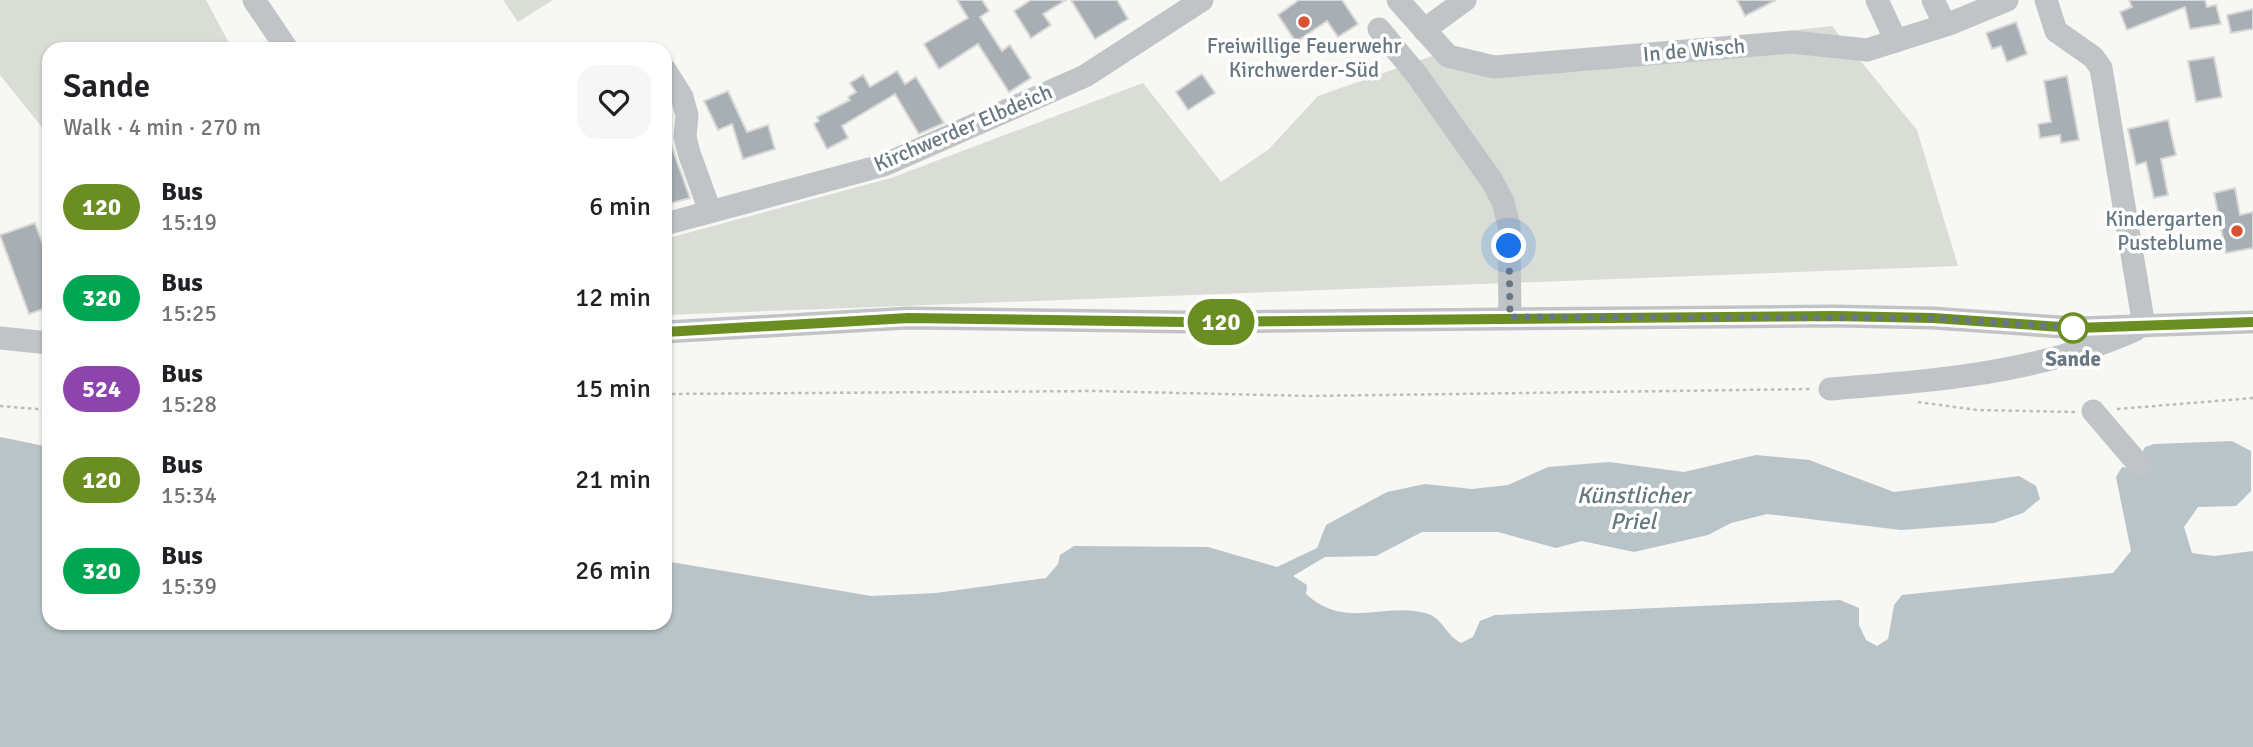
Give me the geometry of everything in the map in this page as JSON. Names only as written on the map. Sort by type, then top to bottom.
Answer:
[{"type":"street","points":[[254,0],[282,42]]},
{"type":"street","name":"Kirchwerder Elbdeich","points":[[672,222],[884,165],[1085,76],[1202,0]]},
{"type":"street","name":"In de Wisch","points":[[1398,0],[1448,56],[1494,67],[1792,42],[1867,50],[1945,25],[1973,7],[2007,0]]},
{"type":"street","points":[[1424,30],[1465,0]]},
{"type":"street","points":[[1877,0],[1896,41]]},
{"type":"street","points":[[1933,0],[1945,25]]},
{"type":"street","points":[[2046,0],[2056,31],[2092,57],[2101,68],[2144,326]]},
{"type":"street","points":[[1378,29],[1417,75],[1492,181],[1503,201],[1509,225],[1510,317]]},
{"type":"street","points":[[672,81],[682,97],[687,115],[685,137],[710,211]]},
{"type":"street","points":[[672,332],[908,318],[1185,322],[1835,316],[1933,318],[2042,327],[2253,322]]},
{"type":"street","points":[[1830,389],[1908,383],[2051,360],[2102,345],[2144,326]]},
{"type":"street","points":[[0,338],[42,343]]},
{"type":"street","points":[[2093,411],[2140,466]]},
{"type":"path","points":[[672,394],[1096,391],[1310,396],[1830,389]]},
{"type":"path","points":[[1909,401],[1977,410],[2065,413],[2253,398]]},
{"type":"path","points":[[0,405],[42,410]]},
{"type":"shaded area","points":[[0,0],[206,0],[228,42],[42,42],[42,127],[0,75]]},
{"type":"shaded area","points":[[503,0],[553,0],[518,22]]},
{"type":"shaded area","points":[[1832,26],[1917,130],[1958,266],[672,315],[672,237],[891,178],[1143,83],[1221,182],[1269,149],[1318,96],[1438,54],[1495,63]]},
{"type":"water","name":"Künstlicher Priel","points":[[0,437],[42,446],[42,630],[672,630],[672,562],[871,596],[936,593],[1046,578],[1058,564],[1060,555],[1074,546],[1208,547],[1277,567],[1317,548],[1326,525],[1387,492],[1425,484],[1472,489],[1508,485],[1548,467],[1609,462],[1684,472],[1756,455],[1809,460],[1894,492],[2019,476],[2036,486],[2040,499],[2023,513],[1994,523],[1901,530],[1767,514],[1731,523],[1708,535],[1634,552],[1582,541],[1556,548],[1498,532],[1422,532],[1376,556],[1325,557],[1293,576],[1307,585],[1306,594],[1335,611],[1364,613],[1393,610],[1425,613],[1436,618],[1451,636],[1461,643],[1473,637],[1480,621],[1495,615],[1840,600],[1859,608],[1859,625],[1866,640],[1877,646],[1888,639],[1894,605],[1902,595],[2113,573],[2131,551],[2116,477],[2122,467],[2135,470],[2145,447],[2154,444],[2232,441],[2251,451],[2251,491],[2236,506],[2198,507],[2184,527],[2192,553],[2214,556],[2253,551],[2253,747],[0,747]]},
{"type":"building","points":[[957,0],[982,0],[989,11],[980,17],[1002,51],[1010,45],[1031,78],[1009,92],[978,44],[939,69],[924,44],[968,18]]},
{"type":"building","points":[[1031,0],[1066,0],[1043,14],[1051,25],[1031,38],[1014,11]]},
{"type":"building","points":[[1071,0],[1117,0],[1128,19],[1095,39]]},
{"type":"building","name":"Freiwillige Feuerwehr Kirchwerder-Süd","points":[[1299,0],[1342,0],[1358,24],[1338,37],[1327,21],[1296,42],[1278,15]]},
{"type":"building","points":[[1737,0],[1776,0],[1745,16]]},
{"type":"building","points":[[2129,0],[2205,0],[2207,7],[2216,5],[2221,24],[2190,29],[2185,7],[2127,30],[2120,12],[2132,7]]},
{"type":"building","points":[[2253,9],[2253,29],[2231,33],[2227,15]]},
{"type":"building","points":[[2016,22],[2027,54],[2007,62],[2001,46],[1992,49],[1986,33]]},
{"type":"building","points":[[2214,57],[2222,97],[2196,102],[2188,61]]},
{"type":"building","points":[[897,71],[905,84],[916,77],[944,123],[919,134],[895,94],[842,126],[848,138],[827,149],[814,124],[819,121],[817,117],[850,100],[848,97],[856,92],[850,83],[863,75],[870,87]]},
{"type":"building","points":[[1202,74],[1215,93],[1188,110],[1176,92]]},
{"type":"building","points":[[2067,76],[2079,140],[2061,143],[2060,135],[2040,138],[2038,124],[2051,122],[2044,81]]},
{"type":"building","points":[[728,91],[747,132],[768,125],[775,149],[743,159],[732,124],[718,130],[704,101]]},
{"type":"building","points":[[2168,120],[2176,155],[2161,159],[2168,195],[2154,198],[2146,162],[2136,165],[2128,129]]},
{"type":"building","points":[[672,147],[690,198],[672,203]]},
{"type":"building","name":"Kindergarten Pusteblume","points":[[2235,188],[2240,215],[2253,212],[2253,248],[2226,253],[2214,193]]},
{"type":"building","points":[[35,223],[42,242],[42,309],[29,314],[0,235]]},
{"type":"bus line","name":"120","points":[[672,332],[908,318],[1185,322],[1835,316],[1933,318],[2076,328],[2253,322]]},
{"type":"place","name":"Freiwillige Feuerwehr Kirchwerder-Süd","points":[[1304,22]]},
{"type":"place","name":"Kindergarten Pusteblume","points":[[2237,231]]},
{"type":"place","name":"Sande","points":[[2073,328]]},
{"type":"route","points":[[1509,246],[1510,317],[1835,316],[1933,318],[2076,328],[2073,328]]}]
